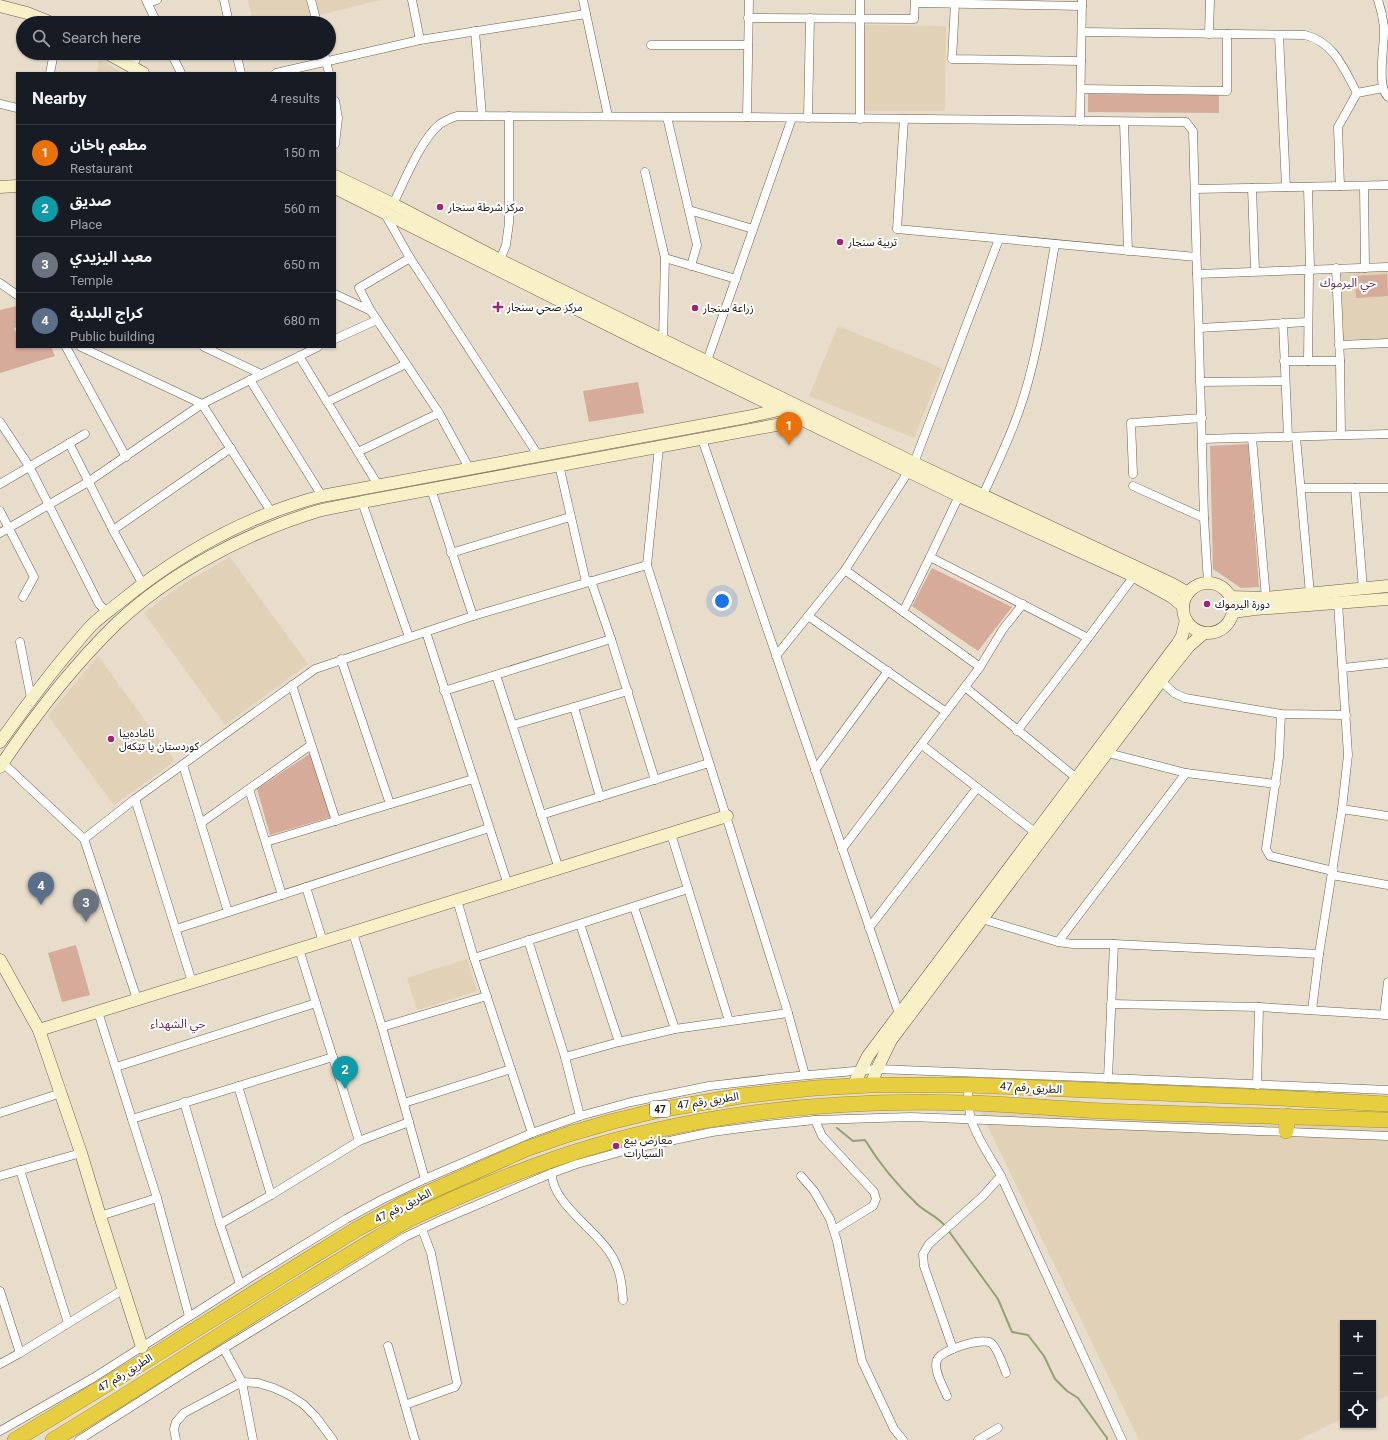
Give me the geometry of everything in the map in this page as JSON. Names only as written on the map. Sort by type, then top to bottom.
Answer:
[{"type":"highway","name":"الطريق رقم 47","points":[[15,1440],[310,1258],[481,1161],[526,1149],[614,1120],[787,1084],[853,1086],[968,1085],[1031,1081],[1388,1104]]},
{"type":"highway","name":"الطريق رقم 47","points":[[53,1440],[160,1375],[249,1326],[317,1274],[417,1223],[520,1171],[595,1146],[671,1127],[765,1118],[829,1106],[968,1103],[1287,1123],[1388,1120]]},
{"type":"highway","points":[[405,1203],[417,1223]]},
{"type":"street","points":[[153,16],[147,1],[157,0]]},
{"type":"street","points":[[224,0],[227,16]]},
{"type":"street","points":[[311,0],[315,16]]},
{"type":"street","points":[[412,0],[420,40]]},
{"type":"street","points":[[583,0],[608,116]]},
{"type":"street","points":[[747,117],[749,0]]},
{"type":"street","points":[[860,0],[860,119]]},
{"type":"street","points":[[1209,34],[1210,0]]},
{"type":"street","points":[[1378,0],[1384,28],[1381,78],[1383,88],[1388,97]]},
{"type":"street","points":[[748,18],[914,19],[915,2],[955,4],[970,2],[1082,3],[1080,121]]},
{"type":"street","points":[[955,4],[952,59],[1081,61]]},
{"type":"street","points":[[6,5],[34,16]]},
{"type":"street","points":[[336,55],[420,40],[586,14]]},
{"type":"street","points":[[808,118],[810,18]]},
{"type":"street","points":[[475,31],[482,116]]},
{"type":"street","points":[[1082,32],[1305,35],[1314,37],[1323,42],[1332,51],[1339,60],[1357,93]]},
{"type":"street","points":[[1081,89],[1227,91],[1226,34]]},
{"type":"street","points":[[1279,35],[1286,187]]},
{"type":"street","points":[[651,45],[748,45]]},
{"type":"street","points":[[50,72],[53,60]]},
{"type":"street","points":[[120,60],[141,72]]},
{"type":"street","points":[[132,67],[136,60]]},
{"type":"street","points":[[174,60],[180,72]]},
{"type":"street","points":[[238,60],[241,72]]},
{"type":"street","points":[[279,72],[316,60]]},
{"type":"street","points":[[326,60],[329,72]]},
{"type":"street","points":[[1340,186],[1338,127],[1357,93],[1383,88]]},
{"type":"street","points":[[0,104],[16,108]]},
{"type":"street","points":[[336,110],[338,127],[336,138]]},
{"type":"street","points":[[393,204],[424,143],[439,125],[457,116],[747,117],[1186,122],[1193,131],[1204,518],[1208,583]]},
{"type":"street","points":[[500,260],[506,245],[509,223],[509,116]]},
{"type":"street","points":[[666,117],[697,245],[691,266]]},
{"type":"street","points":[[707,361],[792,118]]},
{"type":"street","points":[[904,119],[897,229],[1196,257]]},
{"type":"street","points":[[1124,122],[1128,251]]},
{"type":"street","points":[[645,172],[665,258],[663,340]]},
{"type":"street","points":[[336,176],[393,204],[500,260],[707,361],[786,406],[803,420],[912,468],[982,495],[1188,592]]},
{"type":"street","points":[[1195,189],[1388,185]]},
{"type":"street","points":[[0,187],[16,186]]},
{"type":"street","points":[[1364,186],[1365,268]]},
{"type":"street","points":[[1308,187],[1310,269],[1308,361]]},
{"type":"street","points":[[336,188],[635,338],[786,406],[912,468],[959,496],[1134,576],[1172,597],[1182,606]]},
{"type":"street","points":[[1252,188],[1255,271]]},
{"type":"street","points":[[689,210],[753,229]]},
{"type":"street","points":[[385,213],[410,258],[538,455]]},
{"type":"street","points":[[776,656],[845,570],[912,468],[999,239]]},
{"type":"street","points":[[982,495],[1012,430],[1026,390],[1039,336],[1055,244]]},
{"type":"street","points":[[410,258],[359,288],[370,311],[439,413],[469,468]]},
{"type":"street","points":[[665,258],[736,279]]},
{"type":"street","points":[[1197,274],[1388,267]]},
{"type":"street","points":[[1336,268],[1340,361],[1341,435]]},
{"type":"street","points":[[0,283],[16,294]]},
{"type":"street","points":[[336,294],[370,311]]},
{"type":"street","points":[[336,339],[377,320]]},
{"type":"street","points":[[1199,328],[1308,322]]},
{"type":"street","points":[[1283,323],[1285,381],[1292,437],[1301,488],[1310,594]]},
{"type":"street","points":[[1339,345],[1388,343]]},
{"type":"street","points":[[67,348],[126,456]]},
{"type":"street","points":[[83,348],[202,404],[272,513]]},
{"type":"street","points":[[206,348],[261,374]]},
{"type":"street","points":[[0,533],[88,482],[202,404],[316,348]]},
{"type":"street","points":[[299,356],[378,485]]},
{"type":"street","points":[[1284,361],[1340,361]]},
{"type":"street","points":[[327,402],[406,364]]},
{"type":"street","points":[[250,380],[322,496]]},
{"type":"street","points":[[1200,382],[1285,381]]},
{"type":"street","points":[[0,742],[31,698],[92,625],[142,583],[182,558],[243,524],[304,501],[322,496],[747,417],[786,406]]},
{"type":"street","points":[[358,452],[439,413]]},
{"type":"street","points":[[747,417],[750,430]]},
{"type":"street","points":[[1132,474],[1131,423],[1202,418]]},
{"type":"street","points":[[137,999],[84,839],[1,765],[62,682],[117,623],[150,595],[225,549],[262,531],[319,511],[803,420]]},
{"type":"street","points":[[0,422],[29,466],[99,604],[117,623]]},
{"type":"street","points":[[0,484],[85,434]]},
{"type":"street","points":[[1202,439],[1388,434]]},
{"type":"street","points":[[1252,438],[1266,598]]},
{"type":"street","points":[[702,439],[899,1014]]},
{"type":"street","points":[[69,443],[113,530],[142,583]]},
{"type":"street","points":[[659,447],[647,565],[727,816],[788,1013],[805,1075]]},
{"type":"street","points":[[113,530],[230,448]]},
{"type":"street","points":[[559,466],[570,517],[588,582],[611,639],[655,780]]},
{"type":"street","points":[[1133,486],[1204,518]]},
{"type":"street","points":[[1301,488],[1388,488]]},
{"type":"street","points":[[1355,488],[1363,589]]},
{"type":"street","points":[[431,489],[473,616]]},
{"type":"street","points":[[903,612],[959,496]]},
{"type":"street","points":[[362,502],[409,637]]},
{"type":"street","points":[[0,511],[34,577],[23,597]]},
{"type":"street","points":[[452,553],[570,517]]},
{"type":"street","points":[[930,557],[1088,638]]},
{"type":"street","points":[[84,839],[135,799],[315,669],[341,659],[473,616],[647,565]]},
{"type":"street","points":[[845,570],[980,667]]},
{"type":"street","points":[[1017,731],[1134,576]]},
{"type":"street","points":[[1208,583],[1219,586],[1231,597],[1233,612],[1226,626],[1212,633],[1204,633],[1197,631],[1190,626],[1183,613],[1182,606],[1188,592],[1193,587],[1208,583]]},
{"type":"street","points":[[1231,597],[1266,598],[1388,586]]},
{"type":"street","points":[[1233,612],[1388,598]]},
{"type":"street","points":[[1312,1010],[1319,954],[1342,809],[1348,755],[1338,603]]},
{"type":"street","points":[[842,848],[980,667],[1003,630],[1023,604]]},
{"type":"street","points":[[808,616],[946,712]]},
{"type":"street","points":[[871,1085],[876,1069],[891,1040],[982,919],[1178,643],[1186,620]]},
{"type":"street","points":[[426,632],[508,884]]},
{"type":"street","points":[[853,1086],[868,1056],[1036,833],[1080,781],[1108,754],[1161,681],[1189,646],[1204,633]]},
{"type":"street","points":[[444,691],[611,639]]},
{"type":"street","points":[[20,642],[31,698]]},
{"type":"street","points":[[341,659],[390,804]]},
{"type":"street","points":[[1343,668],[1388,663]]},
{"type":"street","points":[[815,770],[888,671]]},
{"type":"street","points":[[496,675],[558,869]]},
{"type":"street","points":[[1161,681],[1174,693],[1185,698],[1281,714],[1346,715]]},
{"type":"street","points":[[292,685],[336,821]]},
{"type":"street","points":[[965,687],[1080,781]]},
{"type":"street","points":[[513,726],[628,691]]},
{"type":"street","points":[[574,707],[600,797]]},
{"type":"street","points":[[1281,714],[1279,757],[1266,845],[1267,853],[1274,857],[1332,873],[1388,885]]},
{"type":"street","points":[[201,824],[311,745]]},
{"type":"street","points":[[922,745],[1036,833]]},
{"type":"street","points":[[1108,754],[1186,773],[1276,784]]},
{"type":"street","points":[[541,815],[710,763]]},
{"type":"street","points":[[183,765],[228,912]]},
{"type":"street","points":[[1058,942],[1186,773]]},
{"type":"street","points":[[266,842],[473,779]]},
{"type":"street","points":[[869,928],[977,788]]},
{"type":"street","points":[[249,789],[282,895]]},
{"type":"street","points":[[135,799],[192,982]]},
{"type":"street","points":[[1342,809],[1388,816]]},
{"type":"street","points":[[40,1030],[727,816]]},
{"type":"street","points":[[176,929],[489,828]]},
{"type":"street","points":[[670,834],[729,1020]]},
{"type":"street","points":[[306,887],[323,942]]},
{"type":"street","points":[[474,958],[688,889]]},
{"type":"street","points":[[457,900],[474,958],[532,1133]]},
{"type":"street","points":[[634,907],[675,1029]]},
{"type":"street","points":[[982,919],[1058,942],[1085,945],[1114,944],[1319,954]]},
{"type":"street","points":[[580,924],[619,1042]]},
{"type":"street","points":[[353,933],[382,1027],[425,1178]]},
{"type":"street","points":[[528,940],[565,1057],[580,1116]]},
{"type":"street","points":[[1108,1078],[1114,944]]},
{"type":"street","points":[[299,949],[359,1141]]},
{"type":"street","points":[[0,960],[40,1030],[81,1153],[142,1347]]},
{"type":"street","points":[[1111,1004],[1259,1007],[1386,1015],[1388,982]]},
{"type":"street","points":[[382,1027],[487,996]]},
{"type":"street","points":[[116,1067],[316,1003]]},
{"type":"street","points":[[1257,1085],[1259,1007]]},
{"type":"street","points":[[98,1012],[157,1198],[189,1316]]},
{"type":"street","points":[[565,1057],[619,1042],[675,1029],[729,1020],[788,1013]]},
{"type":"street","points":[[132,1118],[333,1057]]},
{"type":"street","points":[[0,1431],[93,1378],[189,1316],[346,1219],[425,1178],[481,1161],[532,1133],[580,1116],[631,1102],[683,1090],[787,1084],[805,1075],[876,1069],[1031,1081],[1108,1078],[1388,1090]]},
{"type":"street","points":[[404,1103],[511,1070]]},
{"type":"street","points":[[968,1085],[968,1103],[971,1118],[978,1135],[1001,1176],[1122,1440]]},
{"type":"street","points":[[238,1086],[271,1195]]},
{"type":"street","points":[[1,1111],[61,1093]]},
{"type":"street","points":[[184,1102],[220,1224],[240,1284]]},
{"type":"street","points":[[405,1405],[455,1387],[457,1383],[431,1253],[417,1223],[552,1173],[603,1157],[645,1146],[706,1134],[765,1118],[816,1120],[911,1116],[1287,1123],[1388,1136]]},
{"type":"street","points":[[816,1120],[822,1136],[874,1192],[876,1199],[873,1206],[834,1230]]},
{"type":"street","points":[[220,1224],[271,1195],[359,1141],[409,1122]]},
{"type":"street","points":[[0,1176],[81,1153]]},
{"type":"street","points":[[20,1170],[68,1323]]},
{"type":"street","points":[[552,1173],[551,1181],[560,1199],[602,1242],[611,1255],[618,1268],[622,1282],[623,1300]]},
{"type":"street","points":[[801,1176],[822,1204],[830,1219],[834,1230],[862,1361],[894,1429],[903,1440]]},
{"type":"street","points":[[953,1349],[924,1266],[923,1254],[929,1244],[982,1197],[1001,1176]]},
{"type":"street","points":[[100,1216],[157,1198]]},
{"type":"street","points":[[0,1364],[124,1290]]},
{"type":"street","points":[[0,1291],[20,1353]]},
{"type":"street","points":[[80,1440],[224,1349],[249,1326]]},
{"type":"street","points":[[947,1396],[936,1364],[937,1359],[941,1354],[953,1349],[984,1341],[990,1342],[994,1346],[1006,1373]]},
{"type":"street","points":[[388,1346],[415,1440]]},
{"type":"street","points":[[224,1349],[242,1382],[253,1440]]},
{"type":"street","points":[[176,1440],[174,1429],[176,1422],[184,1413],[242,1382],[258,1383],[290,1395],[303,1404],[315,1416],[333,1440]]},
{"type":"street","points":[[978,1440],[998,1428]]},
{"type":"shaded area","points":[[248,0],[306,0],[309,16],[251,16]]},
{"type":"shaded area","points":[[316,0],[380,0],[320,15]]},
{"type":"shaded area","points":[[864,25],[946,26],[945,111],[862,111]]},
{"type":"shaded area","points":[[99,60],[102,60],[120,72],[97,72]]},
{"type":"shaded area","points":[[1088,94],[1219,95],[1219,113],[1088,112]]},
{"type":"shaded area","points":[[1388,271],[1388,339],[1343,341],[1341,274]]},
{"type":"shaded area","points":[[1387,274],[1388,296],[1356,298],[1355,276]]},
{"type":"shaded area","points":[[16,306],[16,327],[14,328],[16,333],[16,348],[51,348],[55,356],[0,373],[0,310]]},
{"type":"shaded area","points":[[838,326],[942,368],[914,438],[809,396]]},
{"type":"shaded area","points":[[638,382],[644,413],[589,422],[583,391]]},
{"type":"shaded area","points":[[1248,444],[1259,587],[1241,588],[1213,569],[1210,446]]},
{"type":"shaded area","points":[[230,557],[308,664],[225,725],[144,613],[183,584]]},
{"type":"shaded area","points":[[932,568],[1012,607],[978,651],[912,606]]},
{"type":"shaded area","name":"ئامادەییا کوردستان یا تێکەل","points":[[98,656],[175,761],[114,805],[48,716]]},
{"type":"shaded area","points":[[311,753],[331,817],[270,835],[257,789]]},
{"type":"shaded area","points":[[76,945],[90,995],[62,1002],[48,953]]},
{"type":"shaded area","points":[[467,959],[477,991],[417,1010],[407,978]]},
{"type":"shaded area","points":[[977,1104],[1388,1120],[1388,1395],[1376,1401],[1376,1320],[1340,1320],[1340,1419],[1298,1440],[1139,1440]]},
{"type":"waterway","points":[[837,1128],[853,1141],[865,1140],[883,1166],[904,1190],[918,1205],[945,1226]]},
{"type":"waterway","points":[[948,1230],[998,1299],[1012,1332],[1028,1335],[1044,1356],[1055,1379],[1067,1391],[1078,1398],[1107,1440]]},
{"type":"place","name":"مركز شرطة سنجار","points":[[440,207]]},
{"type":"place","name":"تربية سنجار","points":[[840,242]]},
{"type":"place","name":"مركز صحي سنجار","points":[[498,307]]},
{"type":"place","name":"زراعة سنجار","points":[[695,308]]},
{"type":"place","name":"مطعم باخان","points":[[789,445]]},
{"type":"place","name":"دورة اليرموك","points":[[1207,604]]},
{"type":"place","name":"ئامادەییا کوردستان یا تێکەل","points":[[111,739]]},
{"type":"place","name":"كراج البلدية","points":[[41,905]]},
{"type":"place","name":"معبد اليزيدي","points":[[86,922]]},
{"type":"place","name":"صديق","points":[[345,1089]]},
{"type":"place","name":"معارض بيع السيارات","points":[[616,1146]]},
{"type":"district","name":"حي اليرموك","points":[[1348,283]]},
{"type":"district","name":"حي الشهداء","points":[[178,1024]]}]
